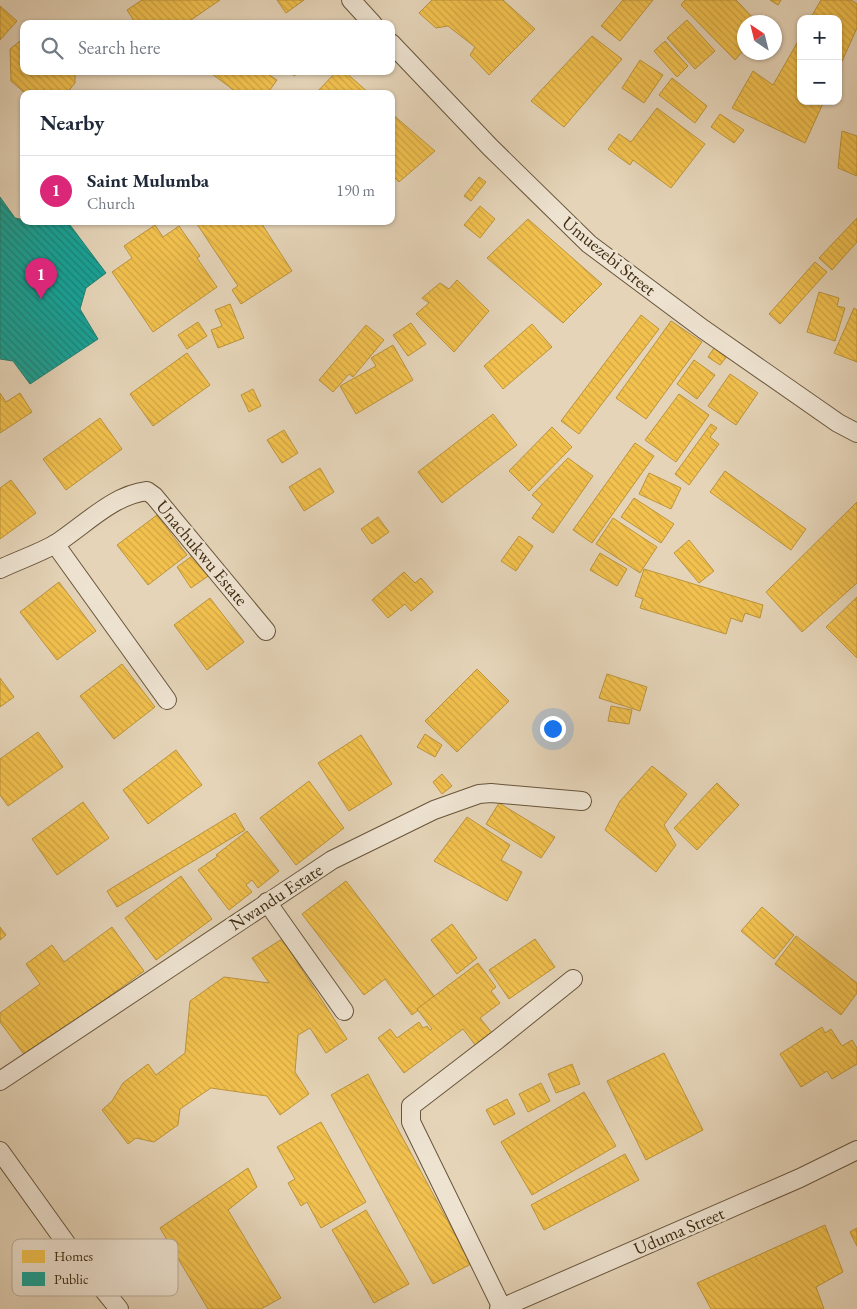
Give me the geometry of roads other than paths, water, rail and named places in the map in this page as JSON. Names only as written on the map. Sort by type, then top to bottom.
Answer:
[{"type":"street","points":[[351,0],[369,20]]},
{"type":"street","name":"Umuezebi Street","points":[[395,47],[490,147],[589,244],[703,329],[838,423],[857,433]]},
{"type":"street","name":"Unachukwu Estate","points":[[0,569],[55,544],[116,501],[134,492],[148,490],[266,632]]},
{"type":"street","points":[[55,544],[167,700]]},
{"type":"street","name":"Nwandu Estate","points":[[0,1081],[332,860],[434,810],[479,794],[491,793],[582,801]]},
{"type":"street","points":[[267,902],[344,1011]]},
{"type":"street","points":[[500,1308],[411,1122],[410,1106],[497,1040],[573,978]]},
{"type":"street","name":"Uduma Street","points":[[500,1308],[800,1178],[857,1150]]},
{"type":"street","points":[[0,1151],[63,1239]]},
{"type":"street","points":[[108,1296],[119,1309]]},
{"type":"place","name":"Saint Mulumba","points":[[41,299]]}]
